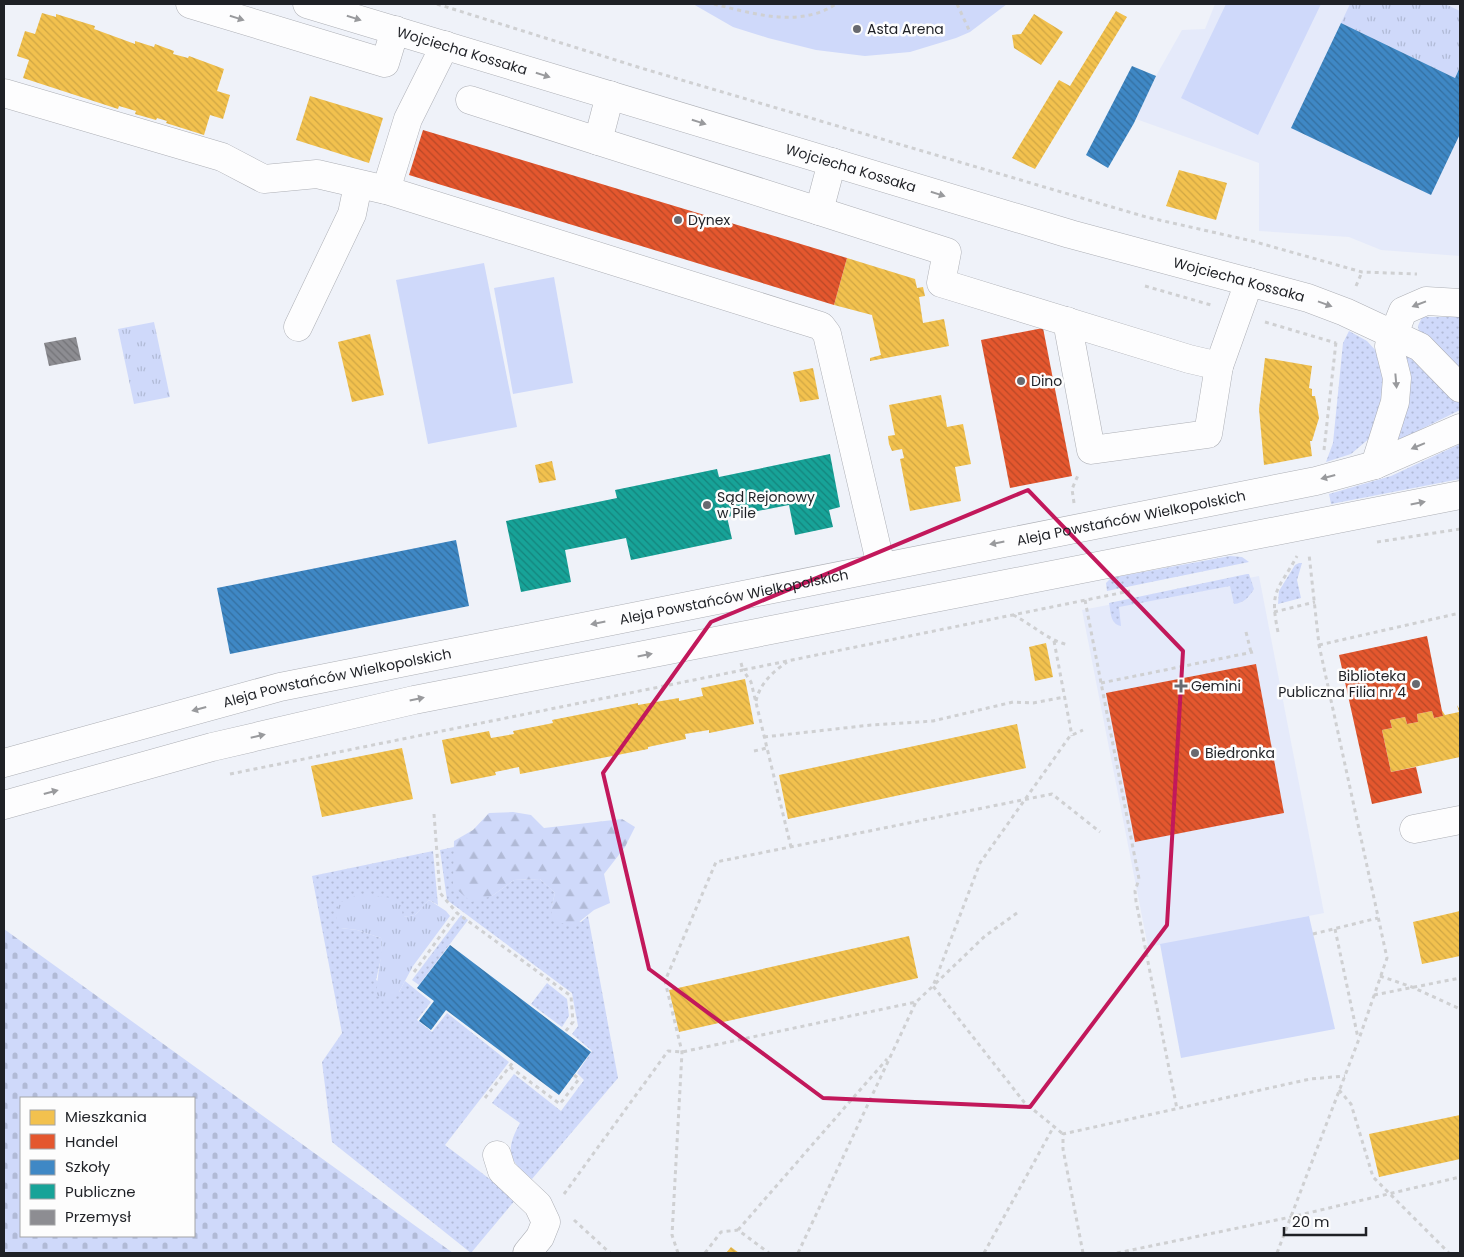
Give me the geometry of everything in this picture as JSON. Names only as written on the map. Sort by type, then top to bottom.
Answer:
[{"type":"main road","points":[[190,4],[385,63],[395,30]]},
{"type":"main road","name":"Wojciecha Kossaka","points":[[308,4],[1115,247],[1308,298],[1393,333],[1420,347],[1460,388]]},
{"type":"main road","points":[[386,190],[408,119],[445,45]]},
{"type":"main road","points":[[4,93],[222,157],[264,178],[317,174],[386,190],[821,326],[827,334],[881,566]]},
{"type":"main road","points":[[598,141],[610,95]]},
{"type":"main road","points":[[470,100],[948,252],[941,283],[1189,359],[1219,366]]},
{"type":"main road","points":[[819,211],[832,162]]},
{"type":"main road","points":[[298,327],[352,214],[358,185]]},
{"type":"main road","points":[[1067,321],[1091,450],[1208,434],[1219,366],[1249,282]]},
{"type":"main road","points":[[1375,465],[1392,414],[1397,390],[1397,378],[1389,346],[1403,311],[1426,301],[1460,303]]},
{"type":"main road","name":"Aleja Powstańców Wielkopolskich","points":[[4,763],[280,687],[1316,481],[1375,465],[1460,428]]},
{"type":"main road","points":[[4,805],[212,747],[414,700],[1460,495]]},
{"type":"main road","points":[[1414,829],[1460,820]]},
{"type":"main road","points":[[497,1155],[502,1171],[538,1205],[546,1222],[540,1237],[527,1253]]},
{"type":"path","points":[[437,4],[641,68],[1146,217],[1252,241],[1362,272],[1426,274]]},
{"type":"path","points":[[714,4],[753,13],[800,18],[836,4]]},
{"type":"path","points":[[957,4],[970,32]]},
{"type":"path","points":[[1075,510],[1072,489],[1091,450]]},
{"type":"path","points":[[1277,1253],[1359,1039],[1387,958],[1319,645],[1309,554]]},
{"type":"path","points":[[1278,632],[1274,612],[1276,590],[1297,556]]},
{"type":"path","points":[[1085,600],[1139,879],[1134,891],[1177,1109]]},
{"type":"path","points":[[1274,612],[1315,602]]},
{"type":"path","points":[[1319,645],[1460,613]]},
{"type":"path","points":[[1012,615],[1030,624],[1054,641],[1068,645]]},
{"type":"path","points":[[1101,683],[1252,652],[1246,632]]},
{"type":"path","points":[[1054,641],[1072,736]]},
{"type":"path","points":[[756,703],[761,687],[772,672],[789,660]]},
{"type":"path","points":[[221,776],[743,670],[751,682],[791,847]]},
{"type":"path","points":[[764,737],[834,728],[933,721],[1014,702],[1033,703],[1065,697]]},
{"type":"path","points":[[933,986],[980,862],[1072,736],[1083,730]]},
{"type":"path","points":[[754,751],[767,748]]},
{"type":"path","points":[[678,1253],[672,1235],[682,1052],[665,981],[716,862],[1052,794],[1100,832]]},
{"type":"path","points":[[434,814],[440,893],[457,913],[571,996],[573,1022],[565,1032]]},
{"type":"path","points":[[414,972],[457,913]]},
{"type":"path","points":[[798,1253],[916,1002],[985,936],[1017,913]]},
{"type":"path","points":[[1313,934],[1378,918]]},
{"type":"path","points":[[1335,929],[1359,1039]]},
{"type":"path","points":[[1380,976],[1415,988],[1460,1009]]},
{"type":"path","points":[[1374,995],[1460,978]]},
{"type":"path","points":[[933,986],[1024,1102],[1037,1115],[1063,1134],[1063,1149],[1083,1253]]},
{"type":"path","points":[[563,1196],[668,1051],[682,1052],[916,1002]]},
{"type":"path","points":[[705,1253],[721,1232],[738,1230],[889,1056]]},
{"type":"path","points":[[485,1098],[514,1061]]},
{"type":"path","points":[[510,1067],[560,1104],[579,1079],[574,1075]]},
{"type":"path","points":[[1063,1134],[1310,1079],[1345,1076]]},
{"type":"path","points":[[1339,1090],[1351,1104],[1374,1177],[1449,1253]]},
{"type":"path","points":[[984,1253],[1054,1126]]},
{"type":"path","points":[[1117,1253],[1291,1217],[1460,1177]]},
{"type":"path","points":[[738,1230],[769,1253]]},
{"type":"highlighted area","points":[[1028,490],[1183,651],[1167,925],[1030,1107],[823,1098],[649,969],[603,773],[711,622]]},
{"type":"shaded area","points":[[1215,4],[1460,4],[1460,256],[1381,250],[1349,237],[1259,231],[1259,163],[1136,119],[1156,76],[1182,30],[1205,29]]},
{"type":"shaded area","points":[[1259,576],[1324,913],[1148,947],[1082,610]]},
{"type":"green space","name":"Asta Arena","points":[[693,4],[1007,4],[970,32],[956,38],[910,52],[865,56],[816,50],[768,38],[733,27]]},
{"type":"green space","points":[[1226,4],[1321,4],[1258,135],[1181,98]]},
{"type":"green space","points":[[1350,4],[1445,4],[1460,11],[1460,67],[1455,78],[1341,23]]},
{"type":"green space","points":[[484,263],[517,427],[428,444],[396,280]]},
{"type":"green space","points":[[554,277],[573,383],[513,394],[494,288]]},
{"type":"green space","points":[[1422,317],[1460,317],[1460,372],[1419,332],[1418,326]]},
{"type":"green space","points":[[154,322],[170,397],[134,404],[118,329]]},
{"type":"green space","points":[[1349,331],[1367,341],[1378,353],[1388,377],[1371,437],[1351,454],[1326,462],[1333,443],[1343,343]]},
{"type":"green space","points":[[1402,350],[1419,361],[1460,404],[1460,410],[1395,442],[1406,412]]},
{"type":"green space","points":[[1460,444],[1460,479],[1331,504],[1329,494],[1391,476]]},
{"type":"green space","points":[[1230,556],[1242,557],[1249,562],[1107,591],[1106,583],[1111,578]]},
{"type":"green space","points":[[1302,563],[1297,580],[1301,598],[1278,604],[1279,591],[1295,565]]},
{"type":"green space","points":[[1249,574],[1254,589],[1246,599],[1238,603],[1234,604],[1230,586],[1119,607],[1121,626],[1115,623],[1112,617],[1109,603]]},
{"type":"green space","points":[[513,812],[531,815],[544,828],[622,819],[635,827],[625,847],[604,874],[610,903],[594,910],[574,926],[553,921],[551,909],[555,893],[540,879],[514,880],[492,896],[471,902],[453,886],[454,841],[473,830],[489,813]]},
{"type":"green space","points":[[454,847],[455,857],[492,896],[514,880],[540,879],[555,893],[551,909],[581,922],[588,916],[618,1078],[532,1179],[518,1166],[511,1154],[512,1141],[520,1123],[492,1103],[514,1074],[561,1111],[584,1080],[577,1073],[592,1051],[572,1034],[578,1026],[572,993],[447,900],[440,850]]},
{"type":"green space","points":[[433,851],[438,905],[429,900],[415,915],[341,928],[357,930],[381,938],[382,954],[376,980],[399,992],[405,981],[431,1002],[417,1020],[432,1032],[447,1013],[509,1062],[445,1145],[516,1199],[471,1253],[332,1142],[322,1062],[342,1033],[312,876]]},
{"type":"green space","points":[[359,894],[392,898],[401,903],[403,917],[415,915],[429,900],[446,911],[450,916],[413,966],[399,992],[389,1001],[377,996],[381,938],[357,930],[341,928],[336,917],[339,903]]},
{"type":"green space","points":[[461,915],[468,920],[419,985],[412,980]]},
{"type":"green space","points":[[1309,916],[1335,1029],[1181,1058],[1160,944]]},
{"type":"green space","points":[[4,929],[453,1253],[4,1253]]},
{"type":"green space","points":[[547,983],[567,999],[569,1016],[562,1027],[531,1004]]},
{"type":"building: Mieszkania","points":[[1116,11],[1127,17],[1035,169],[1012,158],[1059,80],[1070,86]]},
{"type":"building: Mieszkania","points":[[42,13],[56,17],[56,14],[95,26],[94,29],[135,44],[135,41],[154,47],[155,44],[174,51],[173,54],[188,58],[189,56],[224,69],[217,91],[230,95],[223,119],[210,115],[204,135],[166,123],[167,121],[135,114],[136,111],[119,106],[118,109],[23,78],[29,60],[17,56],[25,31],[35,34]]},
{"type":"building: Mieszkania","points":[[1034,14],[1063,32],[1041,65],[1014,48],[1012,35],[1021,34]]},
{"type":"building: Mieszkania","points":[[310,96],[383,118],[369,163],[296,140]]},
{"type":"building: Mieszkania","points":[[1179,170],[1227,183],[1216,220],[1166,206]]},
{"type":"building: Mieszkania","points":[[847,258],[915,279],[917,288],[923,287],[925,296],[919,297],[923,323],[944,319],[949,346],[870,361],[870,358],[881,355],[872,315],[834,305]]},
{"type":"building: Mieszkania","points":[[370,334],[384,395],[352,402],[338,342]]},
{"type":"building: Mieszkania","points":[[1265,358],[1312,366],[1309,388],[1312,389],[1312,396],[1315,396],[1319,418],[1312,441],[1310,441],[1312,456],[1264,465],[1259,409]]},
{"type":"building: Mieszkania","points":[[813,368],[819,399],[800,402],[793,372]]},
{"type":"building: Mieszkania","points":[[941,395],[947,427],[963,424],[971,464],[955,467],[961,501],[910,511],[900,459],[904,458],[902,449],[892,451],[889,444],[888,436],[895,435],[889,405]]},
{"type":"building: Mieszkania","points":[[552,461],[556,480],[539,483],[535,465]]},
{"type":"building: Mieszkania","points":[[1046,643],[1053,677],[1035,681],[1029,647]]},
{"type":"building: Mieszkania","points":[[745,679],[754,724],[709,733],[709,730],[685,734],[686,739],[648,747],[648,749],[520,774],[519,767],[495,772],[496,775],[451,784],[442,740],[489,731],[491,738],[514,734],[513,731],[553,723],[552,720],[638,703],[638,705],[679,698],[679,701],[703,696],[701,688]]},
{"type":"building: Mieszkania","points":[[1457,705],[1460,710],[1460,757],[1391,772],[1382,730],[1392,728],[1390,720],[1405,717],[1407,724],[1418,722],[1417,714],[1432,711],[1434,718],[1443,716],[1441,709],[1445,715],[1459,712]]},
{"type":"building: Mieszkania","points":[[1017,724],[1026,768],[788,819],[779,775]]},
{"type":"building: Mieszkania","points":[[402,748],[413,799],[322,817],[311,766]]},
{"type":"building: Mieszkania","points":[[1460,911],[1460,956],[1422,964],[1413,922]]},
{"type":"building: Mieszkania","points":[[909,936],[918,978],[679,1032],[669,990]]},
{"type":"building: Mieszkania","points":[[1460,1115],[1460,1159],[1379,1177],[1369,1134]]},
{"type":"building: Mieszkania","points":[[731,1247],[739,1253],[726,1253]]},
{"type":"building: Handel","points":[[423,130],[847,258],[834,305],[409,175]]},
{"type":"building: Handel","name":"Dino","points":[[1043,328],[1072,476],[1010,488],[981,340]]},
{"type":"building: Handel","points":[[1427,636],[1443,716],[1434,718],[1432,711],[1417,714],[1418,722],[1407,724],[1405,717],[1390,720],[1392,728],[1382,730],[1391,772],[1416,767],[1422,793],[1372,804],[1339,655]]},
{"type":"building: Handel","name":"Biedronka","points":[[1256,664],[1284,813],[1135,842],[1106,693]]},
{"type":"building: Szkoły","points":[[1341,23],[1455,78],[1460,67],[1460,134],[1431,195],[1291,128]]},
{"type":"building: Szkoły","points":[[1132,66],[1156,76],[1134,123],[1108,168],[1086,155]]},
{"type":"building: Szkoły","points":[[456,540],[469,606],[230,654],[217,588]]},
{"type":"building: Szkoły","points":[[450,945],[591,1052],[559,1095],[446,1010],[431,1030],[419,1021],[434,1001],[417,988]]},
{"type":"building: Publiczne","points":[[830,454],[840,507],[829,510],[833,527],[795,535],[789,505],[727,517],[732,539],[631,560],[626,538],[565,550],[571,582],[521,592],[506,521],[617,498],[615,490],[717,469],[719,477]]},
{"type":"building: Przemysł","points":[[76,337],[81,360],[49,366],[44,343]]},
{"type":"place","name":"Asta Arena","points":[[857,29]]},
{"type":"place","name":"Dynex","points":[[678,220]]},
{"type":"place","name":"Dino","points":[[1021,381]]},
{"type":"place","name":"Sąd Rejonowy w Pile","points":[[707,505]]},
{"type":"place","name":"Biblioteka Publiczna Filia nr 4","points":[[1416,684]]},
{"type":"place","name":"Gemini","points":[[1181,686]]},
{"type":"place","name":"Biedronka","points":[[1195,753]]}]
